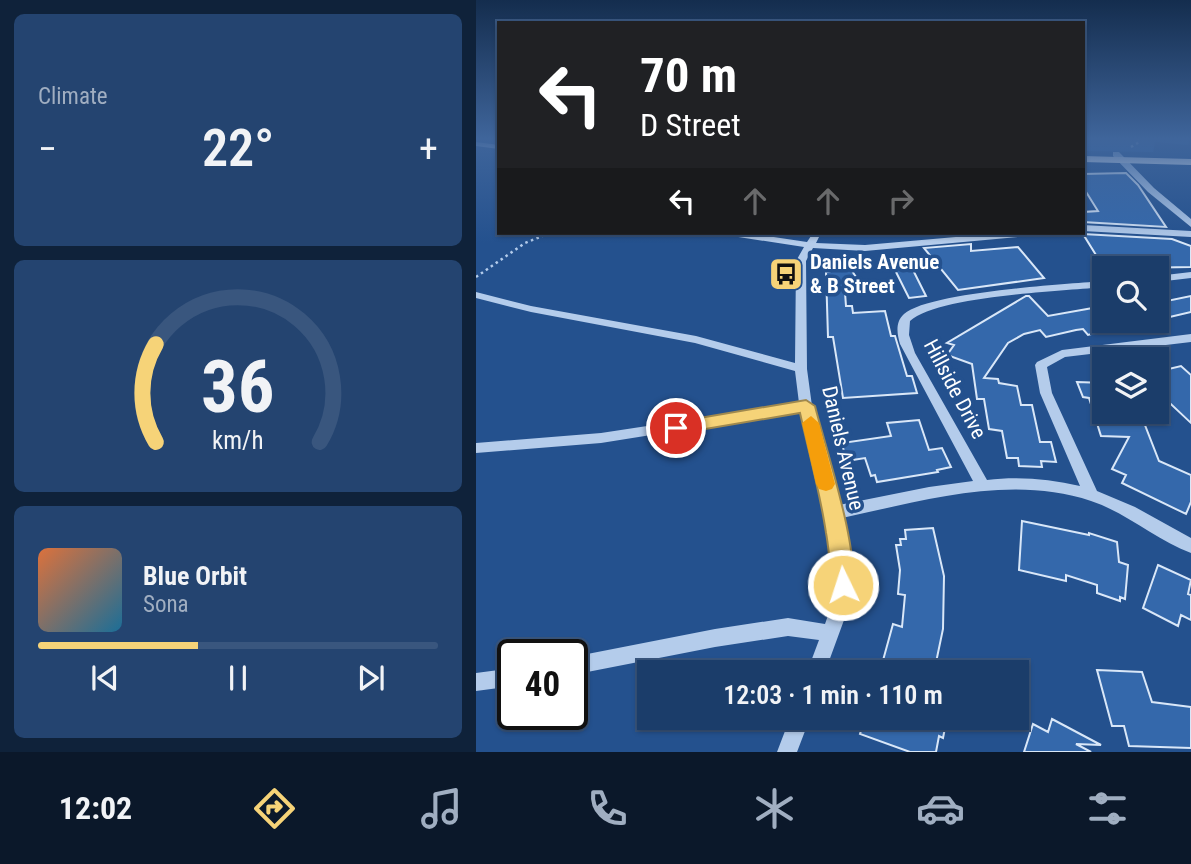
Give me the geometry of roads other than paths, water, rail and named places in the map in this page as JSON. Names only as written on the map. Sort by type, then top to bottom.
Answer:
[{"type":"street","points":[[1136,173],[1191,224]]},
{"type":"street","points":[[1085,228],[1191,233]]},
{"type":"street","points":[[772,235],[894,247],[1009,235]]},
{"type":"street","name":"Daniels Avenue","points":[[811,237],[801,261],[800,274],[801,369],[806,406],[833,513],[844,570],[842,601],[820,660]]},
{"type":"street","points":[[1169,278],[1191,275]]},
{"type":"street","name":"Hillside Drive","points":[[983,486],[909,353],[902,332],[906,318],[922,307],[950,301],[1092,285]]},
{"type":"street","points":[[476,295],[531,309],[696,341],[801,369]]},
{"type":"street","points":[[1091,495],[1046,393],[1041,365],[1062,354],[1189,340]]},
{"type":"street","points":[[476,448],[629,437],[806,406]]},
{"type":"street","points":[[833,513],[983,486],[1038,485],[1091,495],[1191,546]]},
{"type":"street","points":[[588,663],[788,627],[830,633]]},
{"type":"street","points":[[476,682],[497,679]]},
{"type":"street","points":[[787,752],[795,730]]},
{"type":"place","name":"Daniels Avenue & B Street","points":[[786,274]]}]
